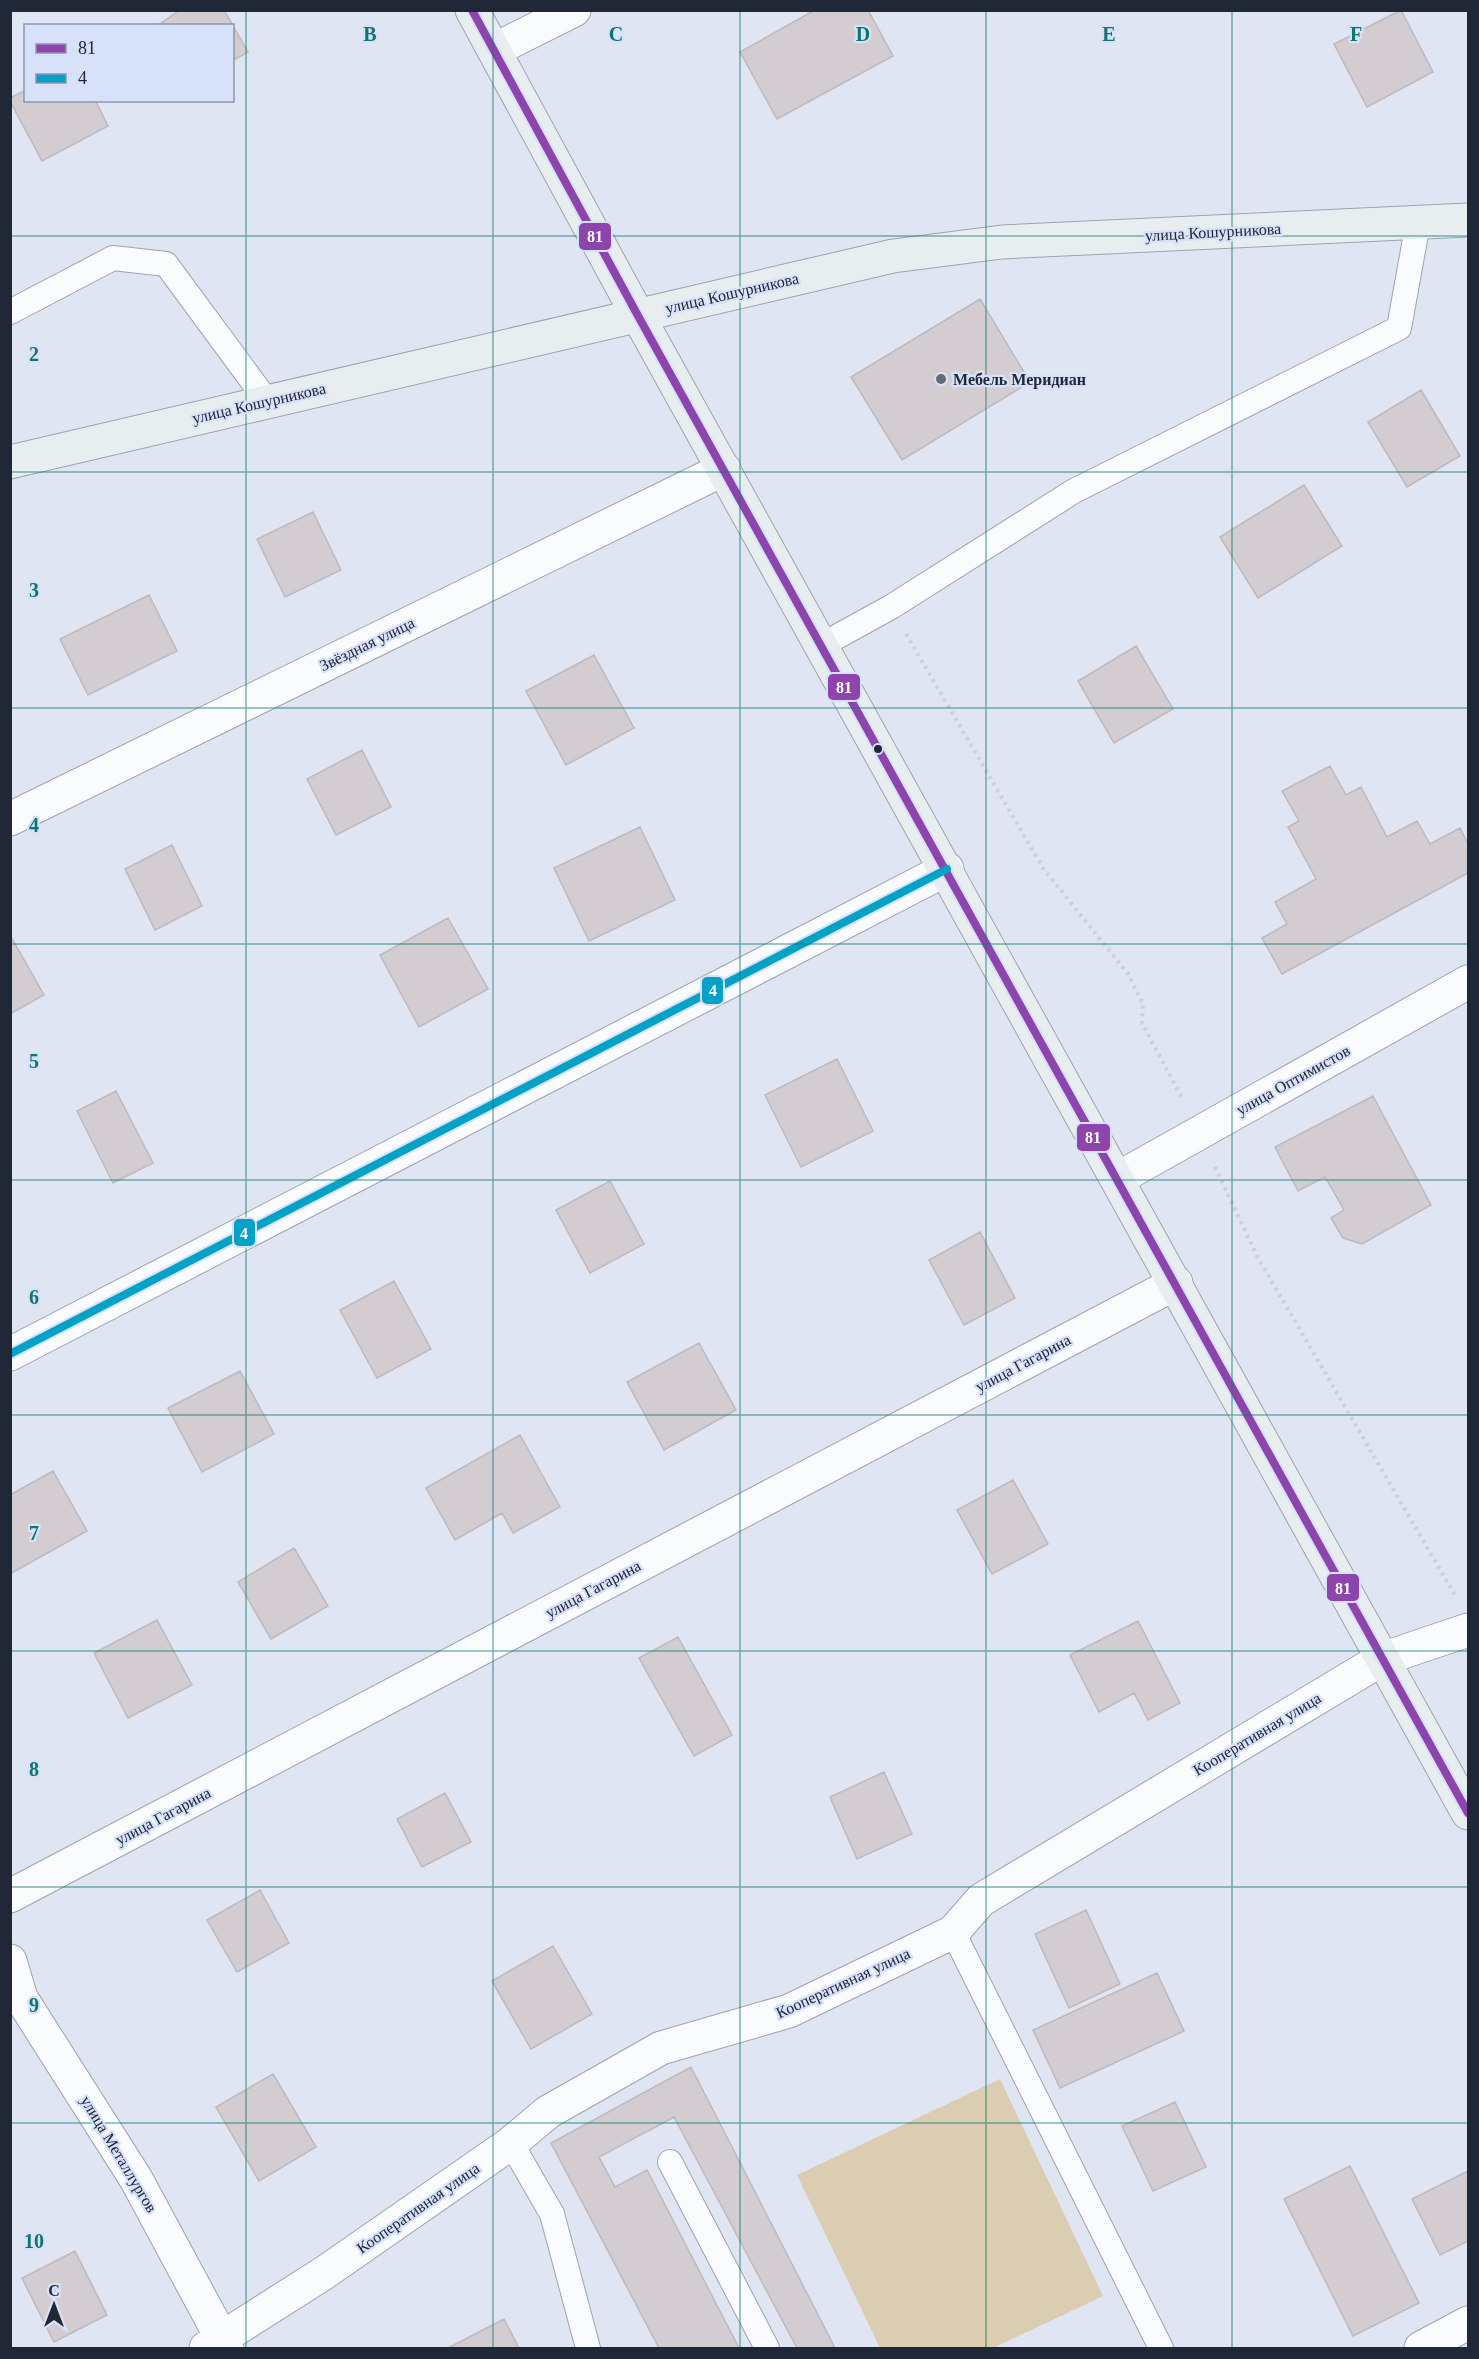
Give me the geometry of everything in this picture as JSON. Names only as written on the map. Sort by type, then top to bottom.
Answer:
[{"type":"main road","points":[[472,10],[636,314],[947,869],[1468,1812]]},
{"type":"main road","name":"улица Кошурникова","points":[[10,462],[636,314],[893,256],[1002,242],[1468,220]]},
{"type":"street","points":[[494,51],[574,10]]},
{"type":"street","name":"Звёздная улица","points":[[10,819],[724,470]]},
{"type":"street","points":[[10,1354],[947,869]]},
{"type":"street","name":"улица Оптимистов","points":[[1117,1179],[1468,982]]},
{"type":"street","name":"улица Гагарина","points":[[10,1896],[1176,1283]]},
{"type":"street","name":"Кооперативная улица","points":[[219,2346],[511,2143],[548,2112],[661,2048],[789,2011],[953,1932],[981,1900],[1382,1659],[1468,1630]]},
{"type":"street","name":"улица Металлургов","points":[[10,1961],[21,1998],[136,2179],[219,2346]]},
{"type":"street","points":[[1421,2349],[1468,2323]]},
{"type":"lane","points":[[822,645],[891,607],[1074,491],[1399,328],[1418,223]]},
{"type":"lane","points":[[10,312],[113,258],[166,264],[267,401]]},
{"type":"lane","points":[[953,1932],[1161,2349]]},
{"type":"lane","points":[[511,2143],[552,2214],[588,2349]]},
{"type":"lane","points":[[670,2162],[767,2349]]},
{"type":"shaded area","points":[[1000,2079],[1103,2296],[993,2348],[880,2348],[797,2175]]},
{"type":"building","points":[[180,10],[224,10],[232,24],[160,24]]},
{"type":"building","points":[[815,10],[868,10],[893,56],[777,119],[740,52]]},
{"type":"building","points":[[1401,10],[1433,72],[1367,107],[1334,44]]},
{"type":"building","points":[[234,28],[248,52],[234,60]]},
{"type":"building","points":[[24,91],[24,102],[96,102],[108,126],[42,161],[10,98]]},
{"type":"building","name":"Мебель Меридиан","points":[[980,299],[1030,382],[902,460],[851,377]]},
{"type":"building","points":[[1421,390],[1460,456],[1407,487],[1368,422]]},
{"type":"building","points":[[1304,485],[1342,546],[1258,598],[1220,537]]},
{"type":"building","points":[[313,512],[341,570],[285,597],[257,539]]},
{"type":"building","points":[[149,595],[177,651],[88,695],[60,639]]},
{"type":"building","points":[[1136,646],[1173,709],[1114,743],[1078,681]]},
{"type":"building","points":[[594,655],[634,728],[566,765],[526,691]]},
{"type":"building","points":[[362,750],[391,807],[336,835],[307,779]]},
{"type":"building","points":[[1330,766],[1346,795],[1361,787],[1387,837],[1417,821],[1430,844],[1460,828],[1468,844],[1468,873],[1282,974],[1262,938],[1287,924],[1275,902],[1316,879],[1288,827],[1299,821],[1282,791]]},
{"type":"building","points":[[640,827],[675,900],[589,941],[554,868]]},
{"type":"building","points":[[172,845],[202,906],[155,930],[125,869]]},
{"type":"building","points":[[448,918],[488,989],[419,1027],[380,955]]},
{"type":"building","points":[[10,935],[44,995],[10,1014]]},
{"type":"building","points":[[837,1059],[873,1131],[801,1167],[765,1095]]},
{"type":"building","points":[[116,1091],[153,1163],[113,1183],[77,1111]]},
{"type":"building","points":[[1373,1096],[1431,1205],[1362,1244],[1343,1238],[1331,1218],[1344,1210],[1325,1177],[1298,1191],[1275,1147]]},
{"type":"building","points":[[610,1181],[644,1244],[590,1273],[556,1210]]},
{"type":"building","points":[[980,1232],[1015,1298],[964,1325],[929,1260]]},
{"type":"building","points":[[394,1281],[431,1349],[377,1378],[340,1310]]},
{"type":"building","points":[[699,1343],[736,1410],[664,1450],[627,1382]]},
{"type":"building","points":[[240,1371],[274,1434],[202,1472],[168,1408]]},
{"type":"building","points":[[520,1435],[560,1507],[513,1533],[502,1513],[455,1540],[426,1488]]},
{"type":"building","points":[[53,1471],[87,1531],[10,1574],[10,1495]]},
{"type":"building","points":[[1013,1480],[1048,1544],[992,1574],[957,1510]]},
{"type":"building","points":[[294,1548],[328,1606],[271,1639],[238,1582]]},
{"type":"building","points":[[157,1620],[192,1685],[128,1718],[94,1653]]},
{"type":"building","points":[[1138,1621],[1180,1703],[1148,1720],[1134,1693],[1099,1712],[1070,1655]]},
{"type":"building","points":[[678,1637],[732,1735],[694,1756],[639,1658]]},
{"type":"building","points":[[884,1772],[912,1834],[857,1859],[830,1797]]},
{"type":"building","points":[[445,1793],[471,1842],[422,1867],[397,1819]]},
{"type":"building","points":[[260,1890],[289,1943],[237,1972],[207,1920]]},
{"type":"building","points":[[1086,1910],[1120,1984],[1069,2008],[1035,1934]]},
{"type":"building","points":[[553,1946],[592,2014],[531,2049],[492,1981]]},
{"type":"building","points":[[1157,1973],[1184,2031],[1060,2088],[1033,2030]]},
{"type":"building","points":[[691,2067],[835,2348],[797,2348],[674,2117],[599,2157],[615,2187],[647,2170],[739,2348],[659,2348],[551,2143]]},
{"type":"building","points":[[273,2074],[316,2147],[259,2181],[216,2107]]},
{"type":"building","points":[[1175,2102],[1206,2167],[1153,2191],[1122,2126]]},
{"type":"building","points":[[1350,2166],[1419,2303],[1353,2336],[1284,2199]]},
{"type":"building","points":[[1468,2171],[1468,2241],[1440,2255],[1412,2199]]},
{"type":"building","points":[[75,2251],[107,2315],[54,2342],[22,2278]]},
{"type":"building","points":[[504,2319],[519,2348],[448,2348]]},
{"type":"transit line","name":"81","points":[[472,10],[637,314],[1468,1813]]},
{"type":"transit line","name":"4","points":[[10,1354],[947,869]]},
{"type":"place","name":"Мебель Меридиан","points":[[941,379]]}]
